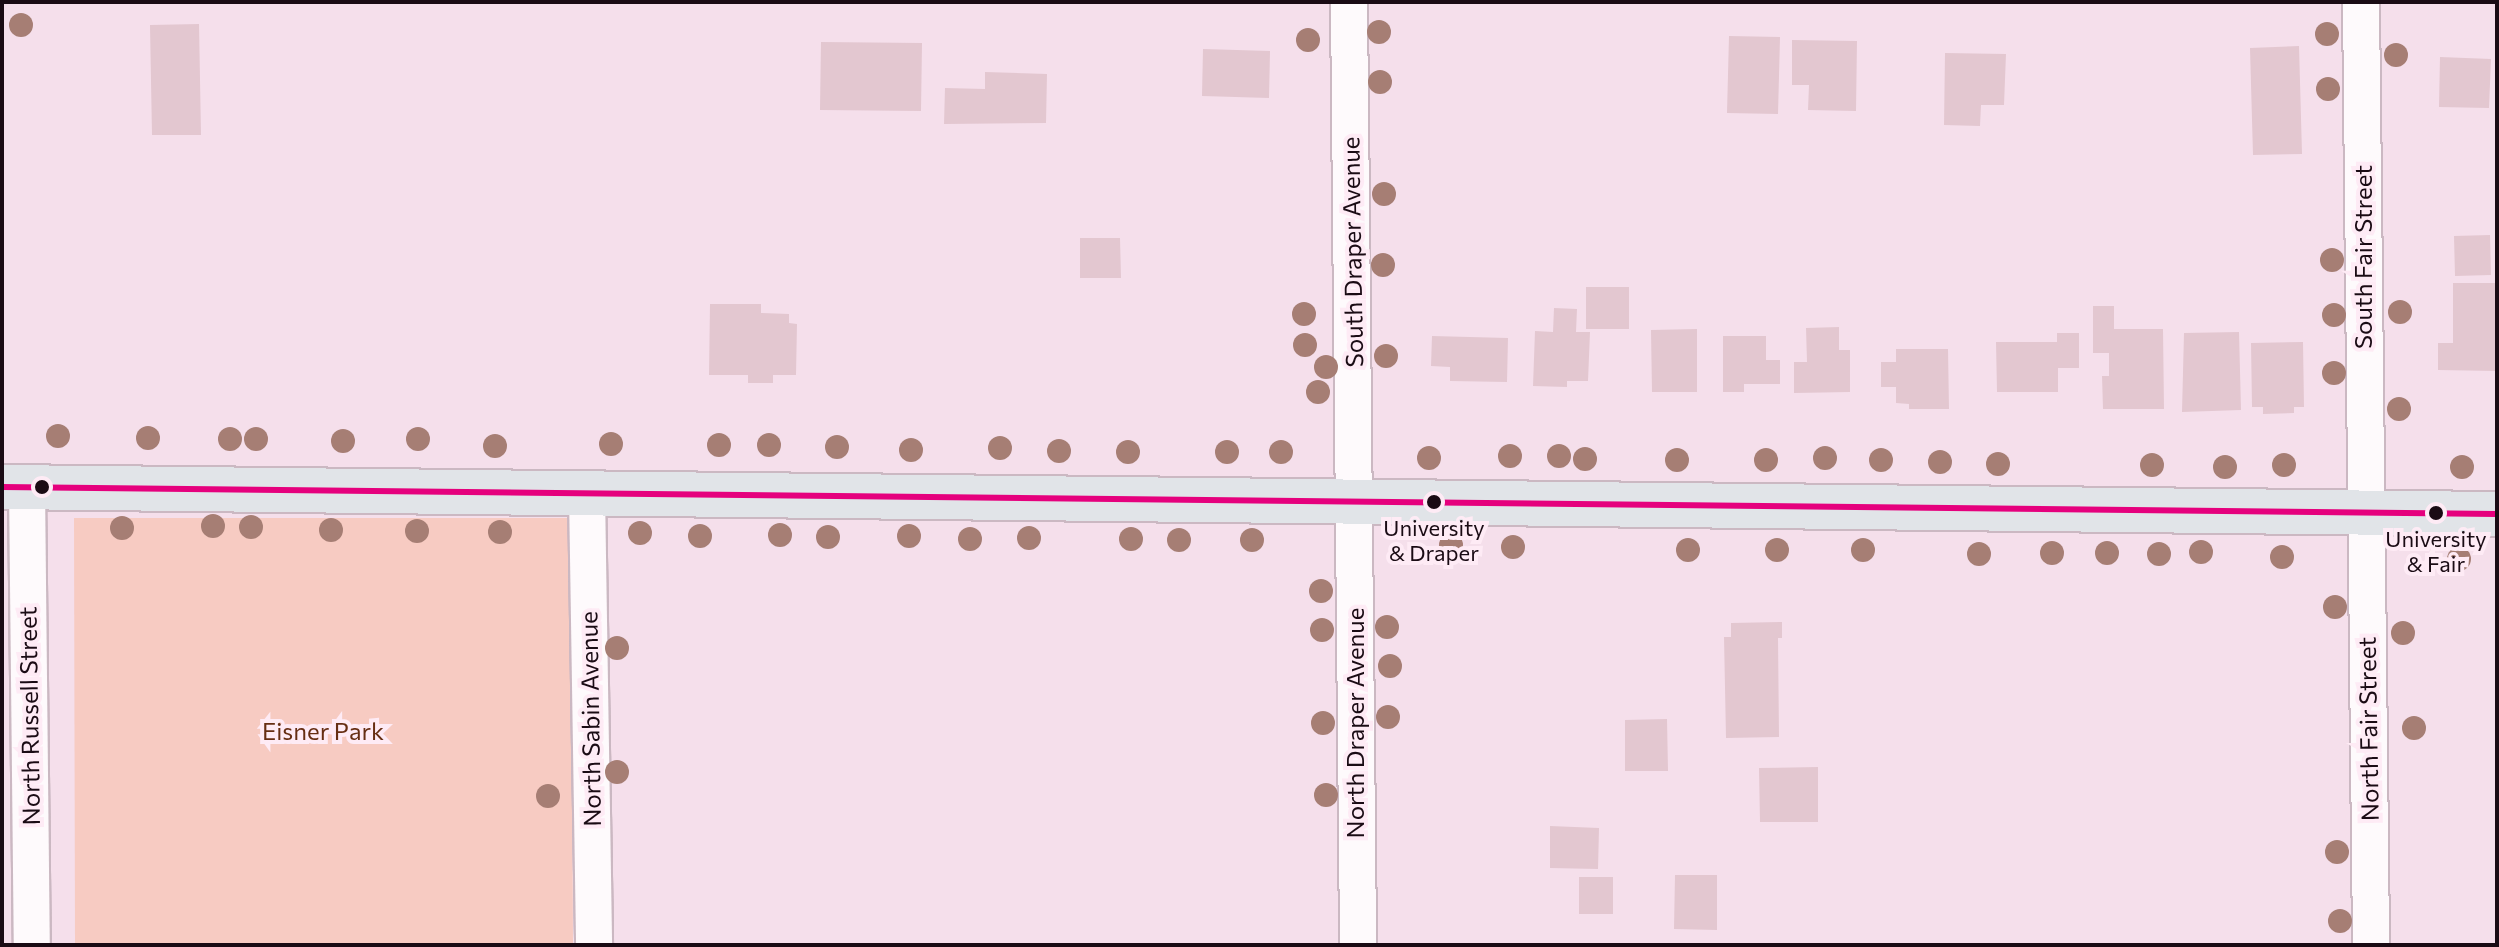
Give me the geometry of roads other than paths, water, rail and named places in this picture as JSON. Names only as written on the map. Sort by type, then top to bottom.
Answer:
[{"type":"main road","points":[[14,487],[2497,514]]},
{"type":"street","name":"South Draper Avenue","points":[[1349,2],[1353,501]]},
{"type":"street","name":"South Fair Street","points":[[2361,2],[2365,513]]},
{"type":"street","name":"North Russell Street","points":[[14,487],[32,945]]},
{"type":"street","name":"North Sabin Avenue","points":[[587,493],[594,945]]},
{"type":"street","name":"North Draper Avenue","points":[[1353,501],[1358,945]]},
{"type":"street","name":"North Fair Street","points":[[2365,513],[2371,945]]},
{"type":"place","name":"University & Draper","points":[[1434,502]]},
{"type":"place","name":"University & Fair","points":[[2436,513]]},
{"type":"park label","name":"Eisner Park","points":[[323,731]]}]
